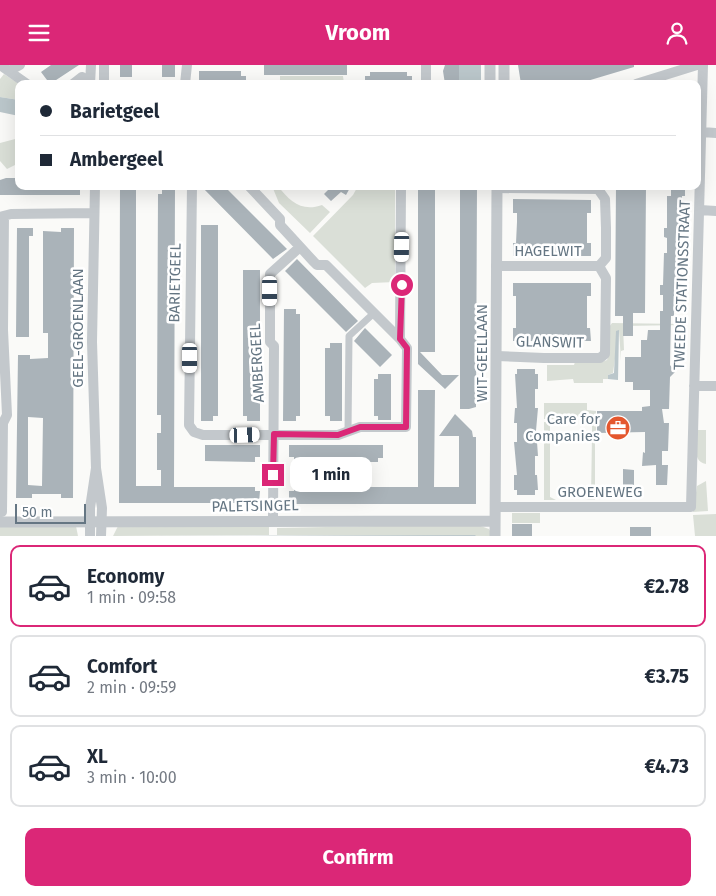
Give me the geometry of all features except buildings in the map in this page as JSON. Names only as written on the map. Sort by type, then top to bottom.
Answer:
[{"type":"street","points":[[0,65],[15,68],[24,80]]},
{"type":"street","points":[[83,80],[92,65]]},
{"type":"street","points":[[104,65],[104,80]]},
{"type":"street","points":[[185,80],[187,65]]},
{"type":"street","points":[[426,65],[426,80]]},
{"type":"street","points":[[490,65],[490,80]]},
{"type":"street","points":[[504,65],[504,80]]},
{"type":"street","points":[[649,80],[697,65]]},
{"type":"street","name":"TWEEDE STATIONSSTRAAT","points":[[701,113],[703,65]]},
{"type":"street","points":[[701,137],[716,133]]},
{"type":"street","name":"GEEL-GROENLAAN","points":[[90,536],[102,508],[96,468],[92,342],[95,190]]},
{"type":"street","name":"BARIETGEEL","points":[[192,190],[189,425],[194,432],[203,435],[338,435],[360,427],[406,427],[407,348],[400,339],[401,190]]},
{"type":"street","points":[[253,190],[280,219],[280,225],[317,265],[326,265],[400,339]]},
{"type":"street","name":"WIT-GEELLAAN","points":[[495,521],[497,190]]},
{"type":"street","points":[[599,267],[606,258],[604,199],[600,190]]},
{"type":"street","name":"TWEEDE STATIONSSTRAAT","points":[[691,507],[700,190]]},
{"type":"street","points":[[700,211],[716,211]]},
{"type":"street","points":[[0,512],[2,512],[3,423],[7,415],[3,330],[2,217],[94,213]]},
{"type":"street","name":"AMBERGEEL","points":[[272,521],[274,346],[270,342],[270,274],[300,247]]},
{"type":"street","name":"HAGELWIT","points":[[496,266],[599,267]]},
{"type":"street","name":"GLANSWIT","points":[[497,355],[544,359],[603,356],[606,279],[599,267]]},
{"type":"street","points":[[348,431],[349,336],[374,313]]},
{"type":"street","points":[[694,386],[716,386]]},
{"type":"street","name":"GROENEWEG","points":[[496,507],[691,507]]},
{"type":"street","points":[[495,521],[496,536]]},
{"type":"street","name":"PALETSINGEL","points":[[0,522],[495,521]]},
{"type":"street","name":"GEEL-GROENLAAN","points":[[96,522],[101,536]]},
{"type":"shaded area","points":[[459,65],[481,65],[481,80],[459,80]]},
{"type":"shaded area","points":[[4,74],[15,81],[15,99],[0,97],[0,79]]},
{"type":"shaded area","points":[[280,76],[343,76],[344,80],[280,80]]},
{"type":"shaded area","points":[[0,97],[15,99],[15,115],[0,112]]},
{"type":"shaded area","points":[[15,139],[15,165],[7,169],[0,161],[0,143]]},
{"type":"shaded area","points":[[274,190],[281,190],[292,201],[302,206],[315,207],[322,205],[330,212],[310,233],[279,203]]},
{"type":"shaded area","points":[[356,190],[395,190],[395,282],[372,283],[365,288],[313,236]]},
{"type":"shaded area","points":[[612,323],[683,325],[623,326],[624,350],[621,351],[621,361],[619,330],[613,373],[608,375],[608,379],[603,379],[603,383],[574,383],[573,379],[547,381],[547,365],[574,365],[575,362],[602,362],[607,360],[609,355],[609,327]]},
{"type":"shaded area","points":[[619,330],[618,380],[608,379],[608,375],[614,373],[616,331]]},
{"type":"shaded area","points":[[544,403],[587,403],[587,410],[596,411],[596,432],[592,432],[592,423],[586,422],[585,417],[544,419]]},
{"type":"shaded area","points":[[544,422],[550,422],[550,497],[556,500],[544,500]]},
{"type":"shaded area","points":[[697,430],[706,430],[706,464],[698,459],[696,445]]},
{"type":"shaded area","points":[[592,435],[595,435],[595,500],[586,500],[591,498]]},
{"type":"shaded area","points":[[706,481],[708,511],[693,512],[697,486]]},
{"type":"shaded area","points":[[512,513],[540,513],[540,523],[512,523]]},
{"type":"shaded area","points":[[716,514],[716,536],[695,536],[693,515]]},
{"type":"shaded area","points":[[475,524],[489,529],[493,536],[277,535],[277,528]]},
{"type":"shaded area","points":[[0,526],[76,526],[78,536],[0,536]]},
{"type":"shaded area","points":[[118,526],[269,527],[269,535],[113,536]]},
{"type":"shaded area","points":[[475,535],[476,536],[147,536]]},
{"type":"place","name":"Care for Companies","points":[[618,428]]},
{"type":"route","points":[[273,475],[274,434],[338,435],[360,427],[406,427],[408,370],[407,348],[400,339],[402,285]]}]
